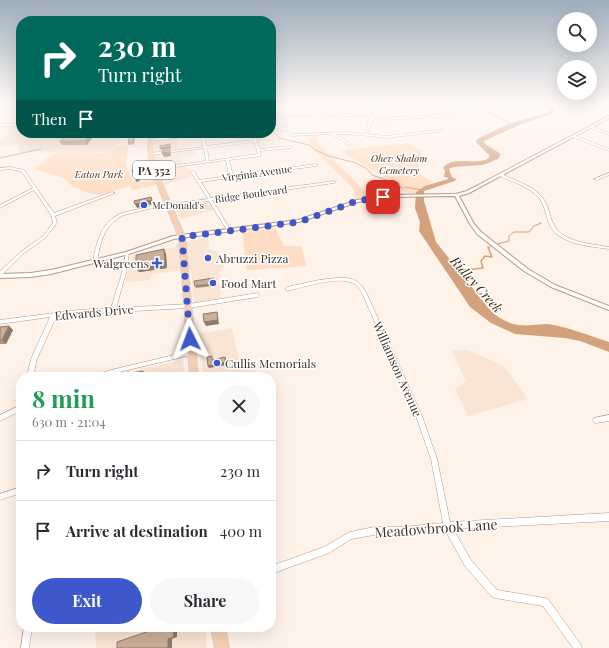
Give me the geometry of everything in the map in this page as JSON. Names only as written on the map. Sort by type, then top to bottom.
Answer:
[{"type":"main road","name":"PA 352","points":[[150,140],[150,154],[153,169],[182,237],[193,372]]},
{"type":"main road","points":[[219,632],[222,648]]},
{"type":"street","points":[[332,134],[349,144]]},
{"type":"street","points":[[369,134],[390,136],[406,134]]},
{"type":"street","points":[[0,275],[31,275],[50,272],[127,253],[162,241],[182,237],[215,234],[299,222],[357,201],[392,196],[456,194],[468,192],[577,134]]},
{"type":"street","points":[[574,136],[609,150]]},
{"type":"street","points":[[150,140],[167,138]]},
{"type":"street","points":[[203,138],[208,162]]},
{"type":"street","points":[[153,169],[260,155],[260,150],[256,138]]},
{"type":"street","points":[[150,154],[257,141]]},
{"type":"street","points":[[260,150],[290,146]]},
{"type":"street","points":[[227,159],[231,176]]},
{"type":"street","name":"Virginia Avenue","points":[[198,181],[316,165]]},
{"type":"street","points":[[0,170],[11,168],[23,171],[53,215],[55,223],[44,237],[11,262],[0,275]]},
{"type":"street","points":[[193,172],[230,232]]},
{"type":"street","points":[[596,179],[609,174]]},
{"type":"street","points":[[502,175],[536,193],[542,199],[554,229],[562,235],[582,243],[609,248]]},
{"type":"street","name":"Ridge Boulevard","points":[[95,261],[98,243],[110,220],[116,216],[169,204],[334,182]]},
{"type":"street","points":[[0,207],[35,188]]},
{"type":"street","points":[[53,215],[114,193]]},
{"type":"street","points":[[456,194],[472,224],[479,233],[526,270],[553,286],[609,308]]},
{"type":"street","points":[[215,234],[223,229],[225,223]]},
{"type":"street","points":[[113,310],[124,273],[127,253]]},
{"type":"street","name":"Williamson Avenue","points":[[288,288],[349,279],[358,284],[364,292],[419,416],[434,459],[447,526],[468,563],[495,594],[545,602],[578,648]]},
{"type":"street","name":"Edwards Drive","points":[[0,322],[78,312],[189,306],[258,295]]},
{"type":"street","points":[[31,372],[34,359],[54,315]]},
{"type":"street","points":[[112,372],[191,353]]},
{"type":"street","points":[[0,418],[16,410]]},
{"type":"street","points":[[596,420],[609,418]]},
{"type":"street","points":[[0,497],[16,492]]},
{"type":"street","name":"Meadowbrook Lane","points":[[276,568],[326,550],[350,536],[374,531],[403,531],[447,526],[609,517]]},
{"type":"street","points":[[25,648],[27,632]]},
{"type":"shaded area","points":[[5,134],[16,134],[16,138],[121,138],[116,146],[105,152],[58,153],[47,151],[18,153],[19,145],[0,146],[0,140]]},
{"type":"shaded area","points":[[487,134],[499,134],[484,141],[485,144],[501,154],[498,159],[483,165],[453,167],[449,169],[452,177],[456,179],[455,181],[424,191],[424,201],[436,242],[494,314],[509,323],[521,325],[553,325],[586,334],[609,342],[609,352],[580,341],[565,338],[515,334],[491,323],[470,307],[419,231],[420,222],[415,208],[416,192],[425,186],[448,179],[447,177],[444,177],[445,171],[443,168],[448,164],[459,161],[477,161],[489,158],[489,155],[476,142],[477,139]]},
{"type":"shaded area","points":[[155,138],[177,138],[177,149],[193,148],[196,156],[182,158],[182,164],[188,168],[194,176],[164,185],[153,155]]},
{"type":"shaded area","points":[[208,202],[214,210],[181,219],[176,209],[179,206]]},
{"type":"shaded area","points":[[208,238],[209,249],[220,253],[224,267],[218,273],[221,298],[194,303],[191,269],[153,274],[150,280],[125,282],[133,255],[175,247],[177,243]]},
{"type":"shaded area","points":[[232,328],[240,363],[252,362],[255,372],[203,372],[198,334]]},
{"type":"shaded area","points":[[468,350],[504,366],[528,399],[468,416],[455,389],[466,382],[452,351]]},
{"type":"shaded area","points":[[183,360],[185,372],[130,372]]},
{"type":"shaded area","points":[[95,632],[206,632],[207,648],[96,648]]},
{"type":"green space","points":[[310,137],[316,137],[319,145],[325,148],[326,152],[370,196],[356,199],[352,187],[310,145]]},
{"type":"green space","name":"Ohev Shalom Cemetery","points":[[408,143],[422,151],[417,173],[433,182],[415,193],[405,193],[398,185],[340,151]]},
{"type":"green space","name":"Eaton Park","points":[[128,146],[126,164],[133,182],[154,180],[156,185],[133,190],[129,186],[101,195],[85,192],[73,187],[64,178],[34,169],[52,154],[105,153],[117,147]]},
{"type":"green space","points":[[275,228],[284,246],[301,246],[307,266],[247,270],[242,232]]},
{"type":"building","points":[[63,138],[87,138],[85,141],[60,142]]},
{"type":"building","points":[[129,138],[134,138],[133,142],[128,142]]},
{"type":"building","points":[[170,144],[170,147],[160,148],[160,146]]},
{"type":"building","points":[[170,150],[170,152],[162,153],[162,151]]},
{"type":"building","points":[[139,168],[141,172],[138,174],[139,177],[135,178],[132,170]]},
{"type":"building","points":[[151,197],[152,200],[135,204],[134,201]]},
{"type":"building","points":[[164,249],[165,262],[138,267],[136,266],[136,255]]},
{"type":"building","points":[[214,278],[214,284],[195,286],[194,281]]},
{"type":"building","points":[[217,312],[218,320],[204,322],[203,314]]},
{"type":"building","points":[[9,326],[2,340],[0,340],[0,327]]},
{"type":"building","points":[[212,356],[212,360],[225,357],[226,362],[208,366],[207,357]]},
{"type":"building","points":[[146,632],[174,632],[174,637],[168,639],[168,648],[117,648],[117,642]]},
{"type":"waterway","points":[[276,135],[279,138],[309,145],[315,150],[329,156],[356,163],[367,169],[372,175],[389,181],[402,188]]},
{"type":"waterway","points":[[0,158],[41,149]]},
{"type":"waterway","points":[[405,187],[421,190]]},
{"type":"waterway","points":[[498,244],[509,241],[509,236],[514,232],[529,232],[534,226],[541,223]]},
{"type":"waterway","name":"Ridley Creek","points":[[458,271],[483,268],[481,261],[485,256],[492,257],[488,248]]},
{"type":"place","name":"McDonald's","points":[[144,205]]},
{"type":"place","name":"Abruzzi Pizza","points":[[208,258]]},
{"type":"place","name":"Walgreens","points":[[157,263]]},
{"type":"place","name":"Food Mart","points":[[213,283]]},
{"type":"place","name":"Cullis Memorials","points":[[217,363]]},
{"type":"route","points":[[190,339],[189,306],[182,237],[208,235],[299,222],[357,201],[383,197]]}]
